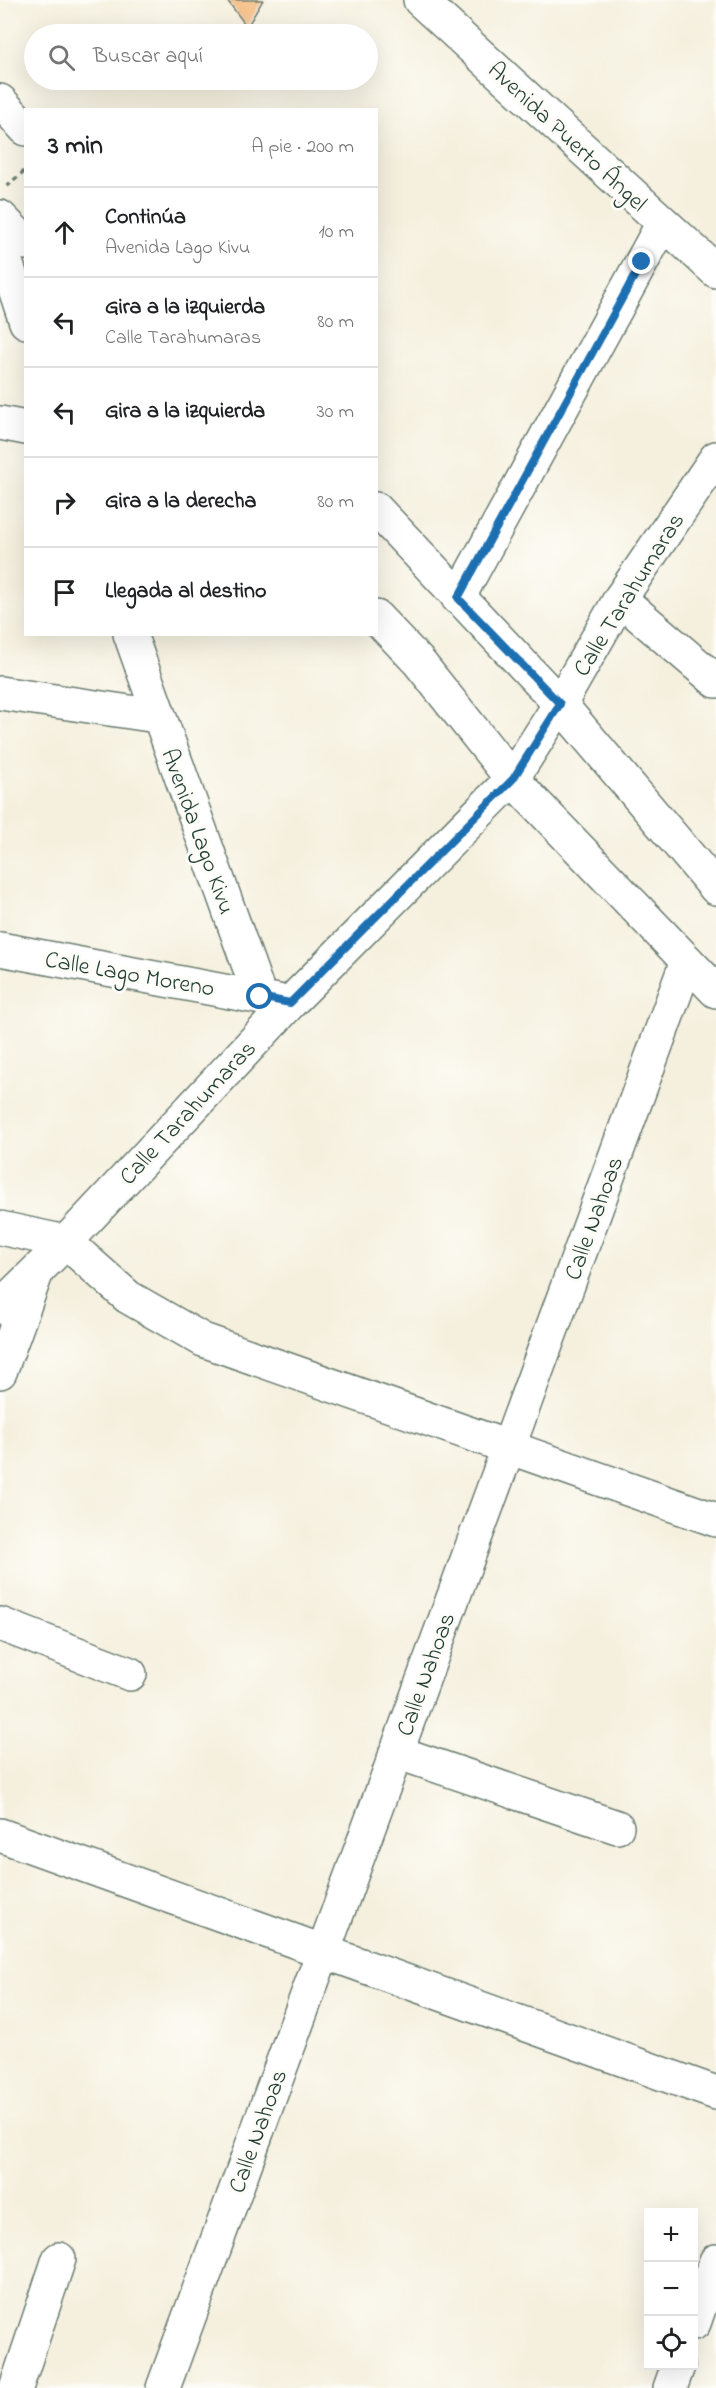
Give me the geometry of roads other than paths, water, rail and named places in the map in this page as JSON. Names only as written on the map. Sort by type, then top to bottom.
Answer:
[{"type":"street","name":"Avenida Puerto Ángel","points":[[420,0],[716,272]]},
{"type":"street","points":[[0,101],[24,127]]},
{"type":"street","points":[[0,217],[24,241]]},
{"type":"street","points":[[458,598],[663,223]]},
{"type":"street","points":[[0,244],[24,316]]},
{"type":"street","points":[[0,423],[24,428]]},
{"type":"street","name":"Calle Tarahumaras","points":[[0,1307],[66,1242],[275,1000],[513,779],[560,704],[620,599],[716,458]]},
{"type":"street","points":[[378,511],[560,704],[716,888]]},
{"type":"street","points":[[620,599],[716,681]]},
{"type":"street","points":[[378,619],[418,662],[513,779],[716,991]]},
{"type":"street","name":"Avenida Lago Kivu","points":[[131,636],[158,716],[275,1000]]},
{"type":"street","points":[[0,693],[158,716]]},
{"type":"street","name":"Calle Lago Moreno","points":[[0,949],[275,1000]]},
{"type":"street","name":"Calle Nahoas","points":[[163,2388],[687,961]]},
{"type":"street","points":[[0,1228],[66,1242],[128,1297],[203,1340],[716,1520]]},
{"type":"street","points":[[0,1372],[36,1274]]},
{"type":"street","points":[[0,1624],[130,1674]]},
{"type":"street","points":[[396,1752],[617,1827]]},
{"type":"street","points":[[0,1835],[716,2093]]},
{"type":"street","points":[[16,2388],[59,2259]]},
{"type":"street","points":[[696,2316],[716,2262]]},
{"type":"street","points":[[670,2388],[677,2370]]}]
